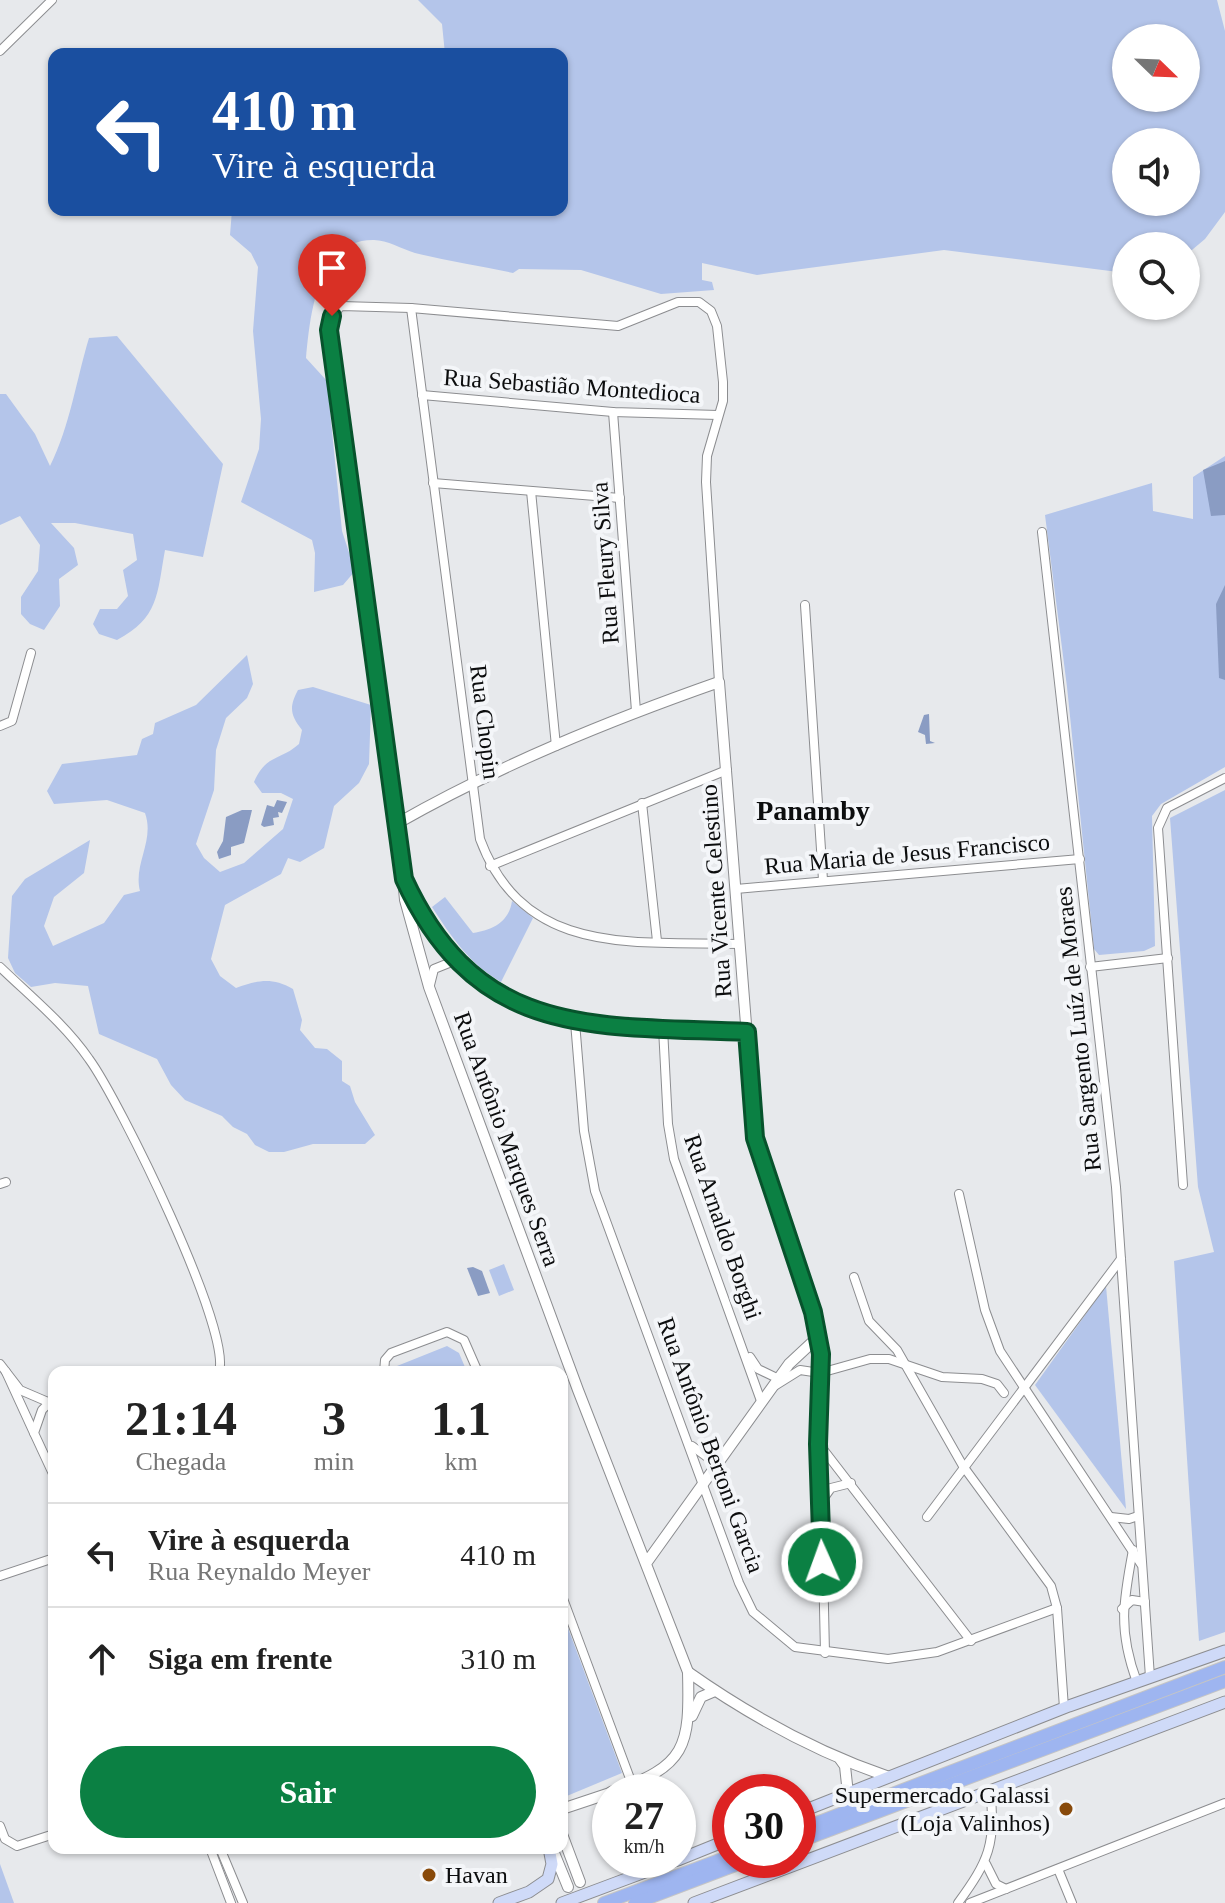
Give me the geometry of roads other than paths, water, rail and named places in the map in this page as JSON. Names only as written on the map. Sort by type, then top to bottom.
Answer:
[{"type":"main road","points":[[816,1806],[1064,1708],[1225,1651]]},
{"type":"main road","points":[[816,1823],[1225,1667]]},
{"type":"main road","points":[[816,1835],[1225,1681]]},
{"type":"main road","points":[[694,1903],[1225,1702]]},
{"type":"main road","points":[[499,1903],[529,1892],[548,1879],[551,1854]]},
{"type":"main road","points":[[604,1903],[712,1863]]},
{"type":"main road","points":[[635,1903],[712,1874]]},
{"type":"main road","points":[[562,1903],[624,1878]]},
{"type":"street","points":[[0,51],[52,0]]},
{"type":"street","name":"Rua Vicente Celestino","points":[[411,308],[618,326],[678,302],[699,302],[711,311],[717,326],[723,382],[707,456],[706,482],[755,1138],[818,1337],[825,1653]]},
{"type":"street","name":"Rua Antônio Marques Serra","points":[[411,308],[347,304],[336,309],[329,330],[410,921],[429,987],[578,1390],[647,1562],[673,1641],[688,1672],[691,1718],[684,1743],[668,1764],[654,1774]]},
{"type":"street","name":"Rua Chopin","points":[[411,308],[480,839],[490,866],[515,900],[560,928],[588,937],[740,944]]},
{"type":"street","name":"Rua Sebastião Montedioca","points":[[422,395],[613,412],[718,415]]},
{"type":"street","name":"Rua Fleury Silva","points":[[613,412],[636,711]]},
{"type":"street","points":[[433,483],[620,498]]},
{"type":"street","points":[[531,491],[556,746]]},
{"type":"street","name":"Rua Sargento Luíz de Moraes","points":[[1042,532],[1080,859],[1121,1259],[1150,1677]]},
{"type":"street","points":[[805,605],[823,880]]},
{"type":"street","points":[[0,726],[12,721],[18,709],[31,653]]},
{"type":"street","points":[[398,823],[472,781],[636,711],[719,682]]},
{"type":"street","points":[[490,866],[727,770]]},
{"type":"street","points":[[1183,1185],[1158,828],[1163,811],[1225,778]]},
{"type":"street","points":[[642,803],[657,941]]},
{"type":"street","name":"Rua Maria de Jesus Francisco","points":[[736,889],[1080,859]]},
{"type":"street","points":[[404,879],[420,912],[454,961],[517,1003],[575,1022],[747,1032]]},
{"type":"street","points":[[1090,967],[1168,958]]},
{"type":"street","points":[[429,987],[434,969],[454,961]]},
{"type":"street","points":[[0,967],[78,1043],[104,1083],[150,1172],[199,1283],[220,1358],[219,1366]]},
{"type":"street","name":"Rua Antônio Bertoni Garcia","points":[[575,1022],[584,1131],[595,1191],[753,1612],[795,1647],[825,1653],[904,1659],[971,1641],[1057,1608]]},
{"type":"street","name":"Rua Arnaldo Borghi","points":[[663,1028],[668,1124],[674,1159],[761,1401]]},
{"type":"street","points":[[959,1194],[991,1331],[1000,1351],[1144,1568]]},
{"type":"street","points":[[927,1517],[1024,1384],[1121,1259]]},
{"type":"street","points":[[854,1277],[869,1321],[890,1341],[963,1466],[1051,1586],[1057,1608],[1064,1708]]},
{"type":"street","points":[[384,1366],[391,1353],[447,1332],[459,1335],[468,1346],[476,1366]]},
{"type":"street","points":[[647,1562],[761,1401],[818,1337]]},
{"type":"street","name":"Rua Arnaldo Borghi","points":[[741,1343],[758,1369],[777,1382]]},
{"type":"street","points":[[777,1382],[800,1370],[820,1373],[870,1359],[889,1359],[942,1377],[982,1379],[997,1384],[1004,1393]]},
{"type":"street","points":[[3,1368],[26,1395],[48,1399]]},
{"type":"street","points":[[3,1368],[48,1463]]},
{"type":"street","points":[[34,1433],[48,1406]]},
{"type":"street","points":[[818,1444],[971,1641]]},
{"type":"street","points":[[690,1445],[707,1457],[723,1456]]},
{"type":"street","points":[[820,1502],[831,1488],[851,1483]]},
{"type":"street","points":[[1111,1517],[1138,1520]]},
{"type":"street","name":"Rua Sargento Luíz de Moraes","points":[[1137,1682],[1127,1652],[1122,1609],[1138,1520]]},
{"type":"street","points":[[0,1576],[48,1560]]},
{"type":"street","points":[[1122,1609],[1132,1600],[1145,1602]]},
{"type":"street","points":[[568,1612],[629,1774]]},
{"type":"street","points":[[1127,1652],[1136,1661],[1148,1658]]},
{"type":"street","points":[[688,1672],[715,1691],[840,1759],[889,1777]]},
{"type":"street","points":[[691,1718],[701,1697],[715,1691]]},
{"type":"street","points":[[840,1759],[845,1766],[848,1794]]},
{"type":"street","points":[[958,1903],[986,1864],[995,1825],[990,1791]]},
{"type":"street","name":"Rua Antônio Marques Serra","points":[[568,1807],[592,1799]]},
{"type":"street","points":[[970,1903],[1225,1803]]},
{"type":"street","points":[[0,1826],[5,1839],[17,1846],[48,1836]]},
{"type":"street","points":[[568,1850],[580,1882]]},
{"type":"street","points":[[212,1854],[231,1903]]},
{"type":"street","points":[[223,1854],[243,1903]]},
{"type":"street","points":[[554,1854],[568,1887]]},
{"type":"street","points":[[986,1864],[996,1884],[1006,1889]]},
{"type":"street","points":[[1058,1869],[1072,1903]]},
{"type":"place","name":"Supermercado Galassi (Loja Valinhos)","points":[[1066,1809]]},
{"type":"place","name":"Havan","points":[[429,1875]]},
{"type":"district","name":"Panamby","points":[[813,810]]}]
